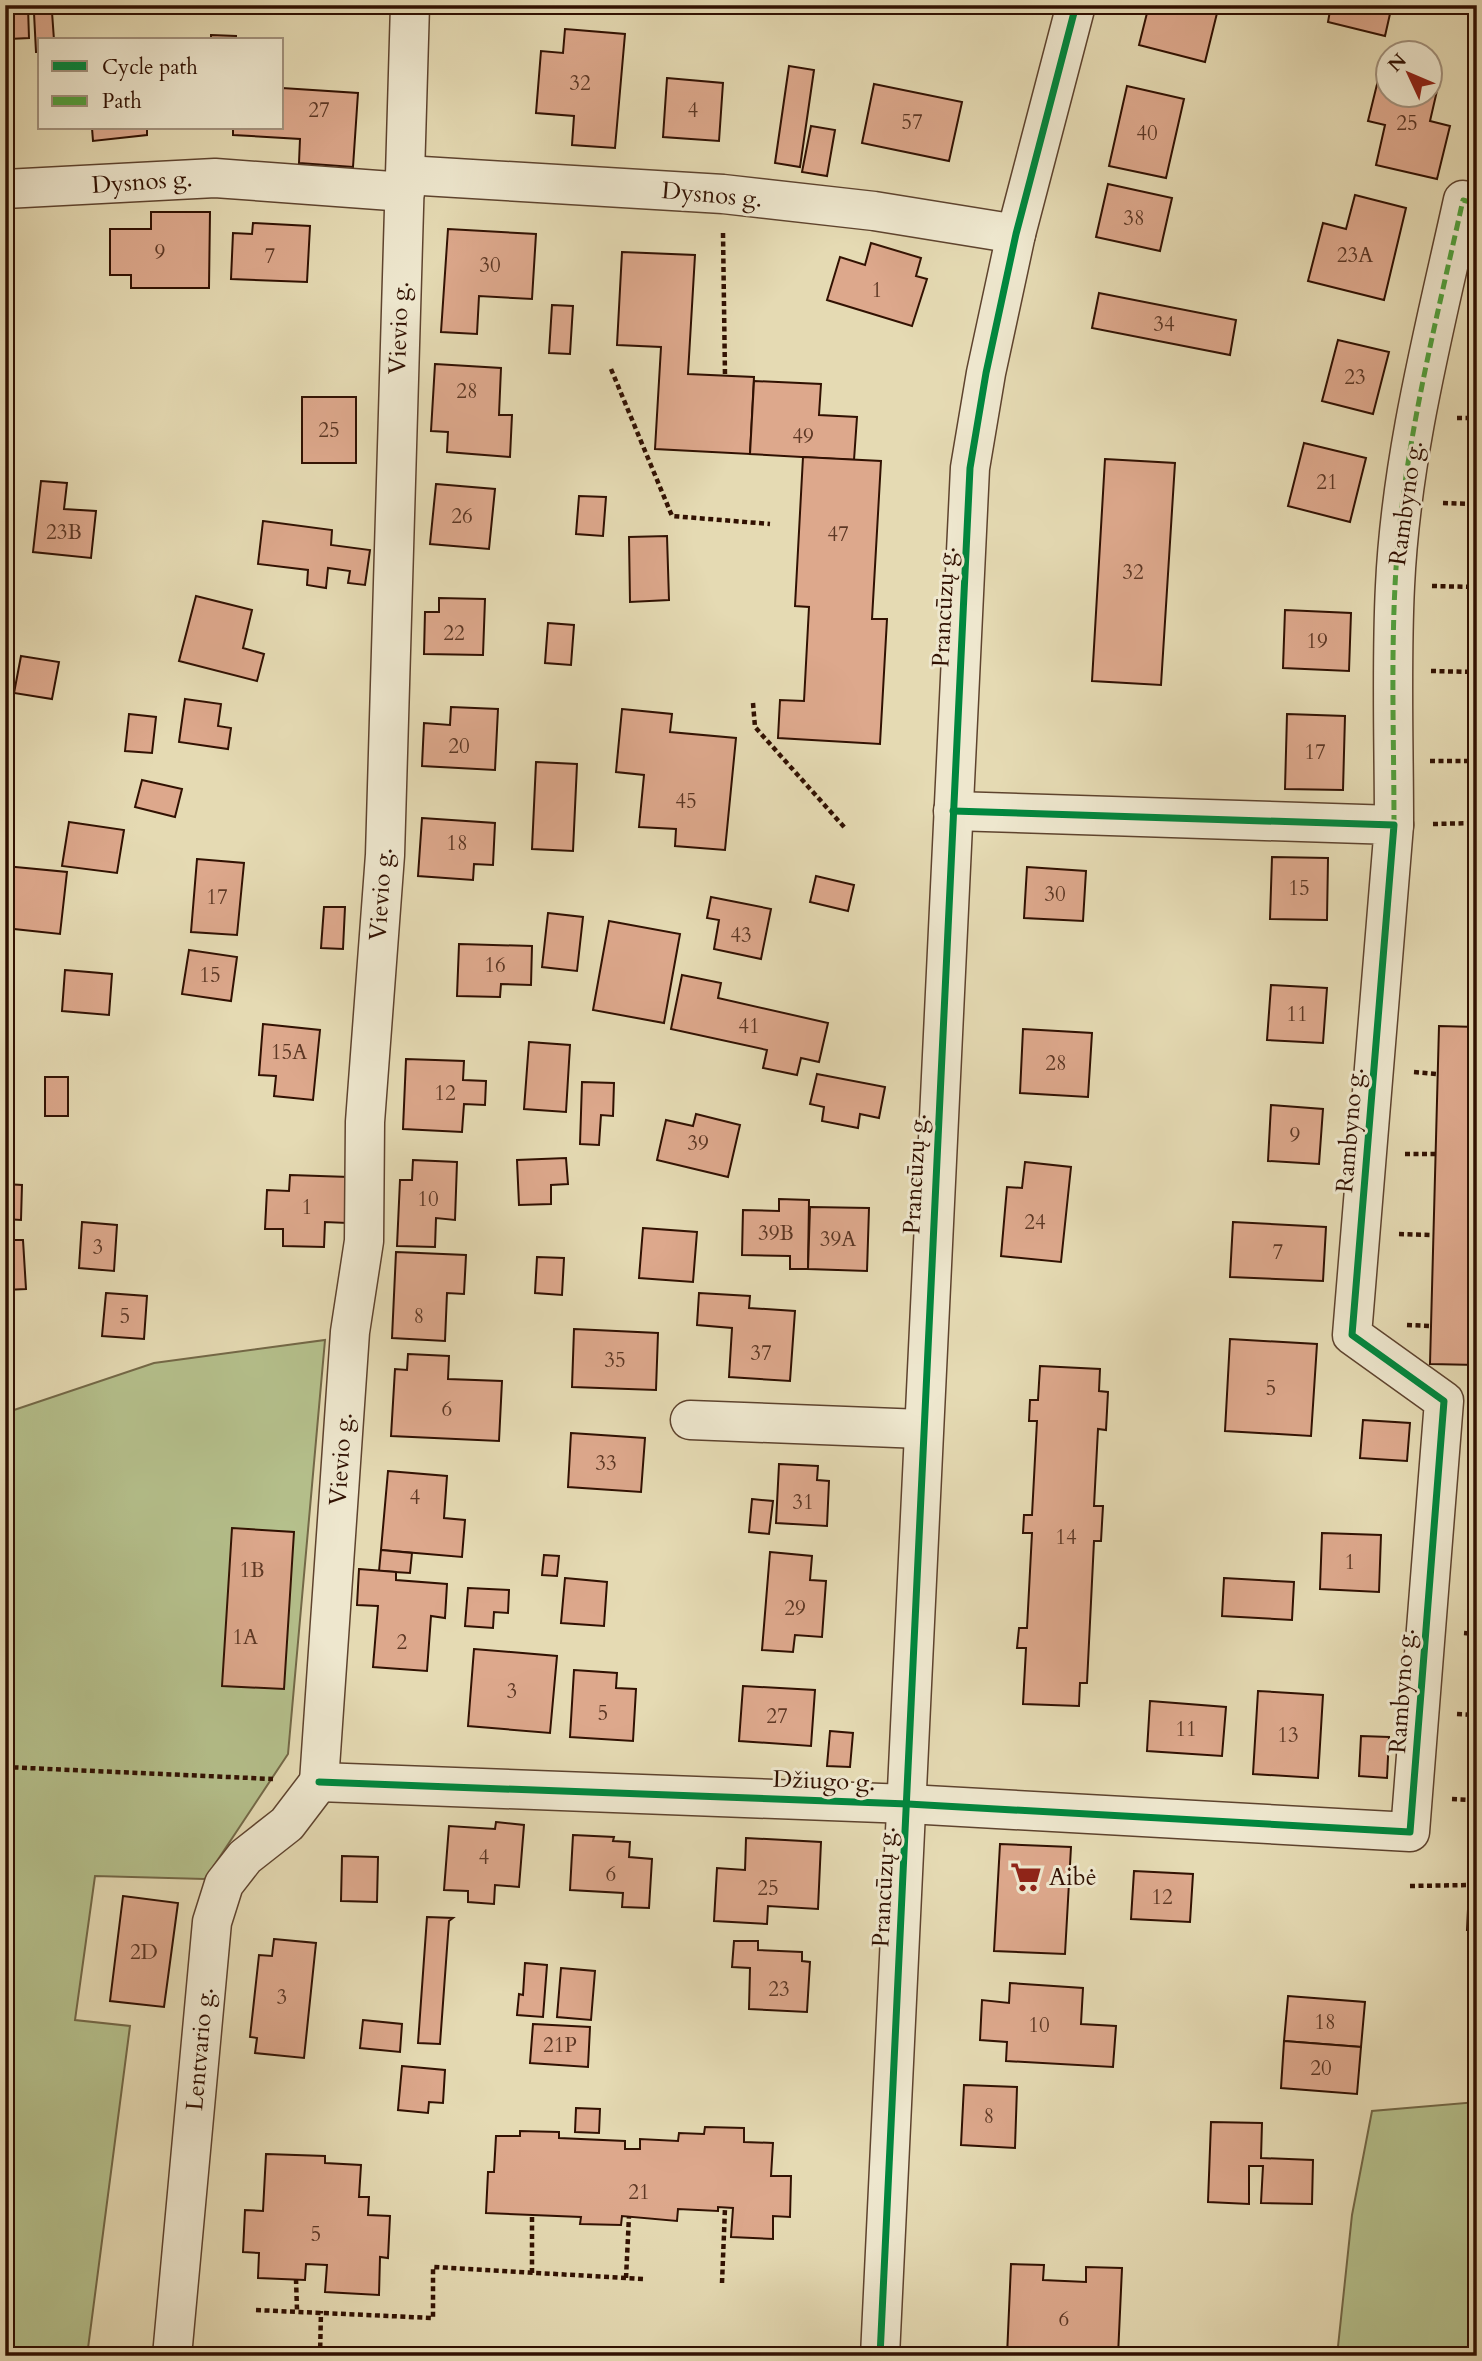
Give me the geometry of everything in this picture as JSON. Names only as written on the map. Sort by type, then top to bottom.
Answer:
[{"type":"street","name":"Vievio g.","points":[[319,1782],[347,1357],[364,1241],[365,1122],[385,855],[410,5]]},
{"type":"street","name":"Prancūzų g.","points":[[880,2356],[908,1804],[922,1429],[970,468],[986,373],[1016,234],[1076,5]]},
{"type":"street","name":"Dysnos g.","points":[[5,189],[215,178],[723,194],[874,211],[1016,234]]},
{"type":"street","name":"Rambyno g.","points":[[1410,1832],[1444,1401],[1352,1335],[1394,825],[1395,585],[1404,502],[1434,331],[1463,200],[1477,204]]},
{"type":"street","points":[[953,811],[1394,825]]},
{"type":"street","points":[[691,1420],[922,1429]]},
{"type":"street","name":"Džiugo g.","points":[[319,1782],[908,1804],[1410,1832]]},
{"type":"street","name":"Lentvario g.","points":[[172,2356],[212,1922],[224,1884],[238,1866],[287,1824],[319,1782]]},
{"type":"path","points":[[723,194],[725,376]]},
{"type":"path","points":[[611,369],[672,516],[770,524]]},
{"type":"path","points":[[753,703],[755,726],[845,828]]},
{"type":"path","points":[[5,1767],[319,1782]]},
{"type":"path","points":[[1410,1885],[1469,1885]]},
{"type":"path","points":[[722,2283],[726,2207]]},
{"type":"path","points":[[532,2273],[533,2215]]},
{"type":"path","points":[[626,2278],[629,2216]]},
{"type":"path","points":[[256,2310],[433,2318],[433,2267],[643,2279]]},
{"type":"path","points":[[296,2279],[297,2310]]},
{"type":"path","points":[[320,2356],[321,2311]]},
{"type":"green space","points":[[325,1340],[288,1754],[205,1879],[95,1876],[75,2020],[130,2026],[87,2356],[5,2356],[5,1413],[154,1363]]},
{"type":"green space","points":[[1477,2102],[1477,2356],[1337,2356],[1352,2215],[1372,2111]]},
{"type":"building","points":[[457,5],[530,5],[530,13],[457,11]]},
{"type":"building","points":[[671,5],[738,5],[737,12]]},
{"type":"building","points":[[1149,5],[1219,5],[1205,62],[1139,45]]},
{"type":"building","points":[[1331,5],[1392,5],[1385,36],[1328,22]]},
{"type":"building","points":[[28,7],[29,38],[9,39],[9,8]]},
{"type":"building","points":[[52,12],[54,38],[38,38],[38,52],[36,52],[34,13]]},
{"type":"building","points":[[565,29],[625,34],[615,148],[572,145],[574,116],[536,113],[541,51],[563,53]]},
{"type":"building","points":[[211,35],[236,36],[236,38],[211,38]]},
{"type":"building","points":[[789,66],[814,70],[800,167],[775,163]]},
{"type":"building","points":[[667,78],[723,83],[719,141],[663,137]]},
{"type":"building","points":[[874,84],[962,102],[949,161],[862,143]]},
{"type":"building","points":[[1127,86],[1184,99],[1166,178],[1109,166]]},
{"type":"building","points":[[284,88],[358,93],[353,167],[299,163],[300,139],[233,135],[233,130],[284,130]]},
{"type":"building","points":[[1374,97],[1374,108],[1433,108],[1430,121],[1450,126],[1437,179],[1376,165],[1385,125],[1368,121]]},
{"type":"building","points":[[811,126],[835,130],[827,176],[802,172]]},
{"type":"building","points":[[92,130],[147,130],[147,135],[93,141]]},
{"type":"building","points":[[1108,184],[1172,198],[1160,251],[1096,237]]},
{"type":"building","points":[[1355,195],[1406,208],[1384,300],[1308,281],[1323,223],[1346,229]]},
{"type":"building","points":[[151,212],[210,212],[209,288],[131,288],[131,275],[110,275],[110,229],[151,229]]},
{"type":"building","points":[[253,223],[310,226],[307,282],[231,279],[233,233],[252,234]]},
{"type":"building","points":[[448,229],[536,234],[532,299],[479,296],[477,334],[441,332]]},
{"type":"building","points":[[871,243],[921,258],[916,276],[927,279],[912,326],[827,300],[840,257],[865,265]]},
{"type":"building","points":[[622,252],[695,255],[688,374],[754,377],[750,454],[655,449],[661,347],[617,345]]},
{"type":"building","points":[[1099,293],[1236,320],[1230,355],[1092,328]]},
{"type":"building","points":[[552,305],[573,306],[570,354],[549,353]]},
{"type":"building","points":[[1338,340],[1389,352],[1373,414],[1322,401]]},
{"type":"building","points":[[435,364],[501,368],[499,415],[512,415],[510,457],[447,452],[448,432],[431,431]]},
{"type":"building","points":[[754,381],[821,384],[819,415],[857,417],[854,460],[750,454]]},
{"type":"building","points":[[302,397],[356,397],[356,463],[302,463]]},
{"type":"building","points":[[1304,443],[1366,458],[1350,522],[1288,506]]},
{"type":"building","points":[[803,457],[881,461],[872,619],[887,619],[880,744],[778,738],[780,700],[804,701],[809,607],[795,606]]},
{"type":"building","points":[[1105,459],[1175,463],[1161,685],[1092,681]]},
{"type":"building","points":[[41,481],[67,483],[64,509],[96,511],[91,558],[33,552]]},
{"type":"building","points":[[436,484],[495,489],[489,549],[430,544]]},
{"type":"building","points":[[579,496],[606,497],[603,536],[576,534]]},
{"type":"building","points":[[263,521],[332,530],[331,545],[370,550],[365,585],[348,583],[350,571],[328,568],[326,588],[307,585],[308,570],[258,564]]},
{"type":"building","points":[[667,536],[669,600],[630,602],[629,537]]},
{"type":"building","points":[[196,596],[252,610],[243,648],[264,654],[257,681],[179,661]]},
{"type":"building","points":[[439,598],[485,599],[483,655],[424,654],[425,612],[439,612]]},
{"type":"building","points":[[1285,610],[1351,613],[1349,671],[1283,668]]},
{"type":"building","points":[[548,623],[574,625],[571,665],[545,663]]},
{"type":"building","points":[[21,656],[59,662],[52,699],[14,693]]},
{"type":"building","points":[[1477,658],[1477,806],[1469,806]]},
{"type":"building","points":[[185,699],[221,704],[218,726],[231,728],[228,749],[179,742]]},
{"type":"building","points":[[451,707],[498,709],[495,770],[422,766],[424,723],[450,725]]},
{"type":"building","points":[[622,709],[672,714],[670,732],[736,738],[725,850],[675,846],[676,829],[639,827],[644,775],[616,772]]},
{"type":"building","points":[[129,714],[156,717],[152,753],[125,751]]},
{"type":"building","points":[[1287,714],[1345,716],[1343,790],[1285,789]]},
{"type":"building","points":[[536,762],[577,764],[573,851],[532,849]]},
{"type":"building","points":[[142,780],[182,789],[175,817],[135,807]]},
{"type":"building","points":[[422,818],[495,823],[493,865],[474,864],[473,880],[418,876]]},
{"type":"building","points":[[69,822],[124,830],[117,873],[62,866]]},
{"type":"building","points":[[1272,857],[1328,858],[1327,920],[1270,919]]},
{"type":"building","points":[[197,859],[244,863],[237,935],[191,932]]},
{"type":"building","points":[[5,866],[67,872],[60,934],[5,928]]},
{"type":"building","points":[[1027,867],[1086,871],[1083,921],[1024,918]]},
{"type":"building","points":[[816,876],[854,885],[848,911],[810,902]]},
{"type":"building","points":[[711,897],[771,909],[761,959],[714,949],[719,920],[707,918]]},
{"type":"building","points":[[324,907],[345,907],[343,949],[321,948]]},
{"type":"building","points":[[548,913],[583,917],[577,971],[542,967]]},
{"type":"building","points":[[609,921],[680,934],[664,1023],[593,1010]]},
{"type":"building","points":[[459,944],[532,946],[531,985],[501,984],[500,997],[457,996]]},
{"type":"building","points":[[189,950],[237,957],[231,1001],[182,994]]},
{"type":"building","points":[[65,970],[112,974],[109,1015],[62,1011]]},
{"type":"building","points":[[682,975],[721,983],[718,998],[828,1023],[819,1062],[801,1058],[797,1075],[763,1068],[767,1050],[671,1029]]},
{"type":"building","points":[[1271,985],[1327,988],[1323,1043],[1267,1040]]},
{"type":"building","points":[[263,1024],[320,1030],[313,1100],[274,1096],[276,1076],[259,1075]]},
{"type":"building","points":[[1439,1026],[1477,1027],[1477,1365],[1430,1364]]},
{"type":"building","points":[[1023,1029],[1092,1033],[1088,1097],[1020,1093]]},
{"type":"building","points":[[529,1042],[570,1045],[566,1112],[524,1109]]},
{"type":"building","points":[[406,1059],[464,1061],[463,1080],[486,1081],[485,1105],[464,1104],[462,1132],[403,1129]]},
{"type":"building","points":[[817,1074],[885,1087],[879,1118],[860,1114],[858,1128],[822,1121],[824,1107],[810,1104]]},
{"type":"building","points":[[45,1077],[68,1077],[68,1116],[45,1116]]},
{"type":"building","points":[[582,1082],[614,1083],[613,1116],[601,1115],[599,1145],[580,1144]]},
{"type":"building","points":[[1271,1105],[1323,1109],[1319,1164],[1268,1161]]},
{"type":"building","points":[[696,1114],[740,1125],[728,1177],[657,1160],[666,1120],[693,1126]]},
{"type":"building","points":[[566,1158],[568,1184],[551,1185],[551,1204],[519,1205],[517,1160]]},
{"type":"building","points":[[413,1160],[457,1162],[455,1220],[436,1218],[435,1247],[397,1246],[400,1180],[412,1180]]},
{"type":"building","points":[[1025,1162],[1071,1167],[1061,1262],[1001,1256],[1007,1187],[1022,1188]]},
{"type":"building","points":[[290,1175],[349,1177],[347,1223],[325,1222],[324,1247],[283,1246],[283,1229],[265,1229],[267,1190],[289,1191]]},
{"type":"building","points":[[5,1184],[22,1185],[21,1220],[5,1219]]},
{"type":"building","points":[[779,1199],[809,1200],[808,1269],[790,1269],[790,1256],[742,1255],[743,1210],[779,1211]]},
{"type":"building","points":[[810,1207],[869,1208],[867,1271],[808,1269]]},
{"type":"building","points":[[82,1222],[117,1225],[114,1271],[79,1268]]},
{"type":"building","points":[[1233,1222],[1326,1227],[1323,1281],[1230,1277]]},
{"type":"building","points":[[643,1228],[697,1232],[693,1282],[639,1278]]},
{"type":"building","points":[[5,1240],[23,1240],[26,1289],[5,1290]]},
{"type":"building","points":[[396,1252],[466,1255],[464,1294],[447,1293],[445,1341],[392,1338]]},
{"type":"building","points":[[537,1257],[564,1258],[562,1295],[535,1293]]},
{"type":"building","points":[[106,1293],[147,1296],[144,1339],[102,1336]]},
{"type":"building","points":[[699,1293],[750,1296],[749,1308],[795,1311],[790,1381],[729,1377],[732,1328],[697,1325]]},
{"type":"building","points":[[574,1329],[658,1333],[656,1390],[572,1387]]},
{"type":"building","points":[[1230,1339],[1317,1344],[1311,1436],[1225,1431]]},
{"type":"building","points":[[408,1354],[449,1356],[448,1379],[502,1381],[499,1441],[391,1436],[395,1369],[407,1370]]},
{"type":"building","points":[[1040,1366],[1100,1369],[1099,1391],[1108,1392],[1106,1430],[1098,1429],[1094,1506],[1103,1506],[1101,1541],[1094,1541],[1087,1683],[1080,1683],[1079,1706],[1023,1704],[1026,1648],[1017,1648],[1019,1628],[1027,1628],[1032,1533],[1023,1533],[1024,1515],[1032,1515],[1037,1421],[1029,1421],[1030,1400],[1038,1400]]},
{"type":"building","points":[[1363,1420],[1410,1423],[1407,1461],[1360,1458]]},
{"type":"building","points":[[571,1433],[645,1438],[641,1492],[568,1487]]},
{"type":"building","points":[[779,1464],[818,1466],[817,1480],[829,1481],[827,1526],[776,1523]]},
{"type":"building","points":[[388,1471],[447,1476],[444,1518],[465,1520],[462,1557],[381,1550]]},
{"type":"building","points":[[752,1499],[773,1501],[769,1534],[749,1532]]},
{"type":"building","points":[[232,1528],[294,1532],[284,1689],[222,1686]]},
{"type":"building","points":[[1322,1533],[1381,1535],[1379,1592],[1320,1589]]},
{"type":"building","points":[[381,1550],[412,1553],[410,1573],[379,1571]]},
{"type":"building","points":[[770,1552],[812,1556],[810,1580],[826,1581],[822,1637],[795,1635],[793,1652],[762,1650]]},
{"type":"building","points":[[544,1555],[559,1556],[557,1576],[542,1575]]},
{"type":"building","points":[[359,1569],[396,1572],[396,1580],[447,1584],[445,1618],[431,1616],[427,1671],[373,1667],[378,1606],[357,1605]]},
{"type":"building","points":[[565,1578],[607,1582],[604,1626],[561,1623]]},
{"type":"building","points":[[1224,1578],[1294,1582],[1292,1620],[1222,1616]]},
{"type":"building","points":[[468,1588],[509,1590],[508,1613],[494,1612],[493,1628],[465,1626]]},
{"type":"building","points":[[474,1649],[557,1656],[550,1733],[468,1726]]},
{"type":"building","points":[[574,1670],[617,1673],[616,1688],[636,1689],[633,1741],[570,1737]]},
{"type":"building","points":[[743,1686],[815,1690],[811,1746],[739,1741]]},
{"type":"building","points":[[1258,1691],[1323,1695],[1318,1778],[1253,1774]]},
{"type":"building","points":[[1150,1701],[1226,1707],[1222,1756],[1147,1751]]},
{"type":"building","points":[[1477,1722],[1477,1930],[1467,1930]]},
{"type":"building","points":[[830,1731],[853,1733],[850,1767],[827,1766]]},
{"type":"building","points":[[1361,1736],[1389,1737],[1387,1778],[1359,1776]]},
{"type":"building","points":[[496,1822],[524,1825],[519,1887],[495,1885],[494,1904],[468,1902],[468,1891],[444,1890],[449,1826],[495,1829]]},
{"type":"building","points":[[573,1835],[614,1837],[613,1841],[630,1842],[629,1857],[652,1859],[649,1908],[622,1907],[623,1893],[570,1890]]},
{"type":"building","points":[[746,1838],[821,1842],[818,1909],[768,1906],[767,1924],[714,1921],[717,1868],[745,1870]]},
{"type":"building","points":[[1000,1844],[1071,1847],[1065,1954],[994,1951]]},
{"type":"building","points":[[342,1856],[378,1857],[377,1902],[341,1901]]},
{"type":"building","points":[[1134,1871],[1193,1874],[1190,1922],[1131,1919]]},
{"type":"building","points":[[123,1896],[178,1903],[164,2007],[110,2001]]},
{"type":"building","points":[[427,1917],[453,1918],[449,1921],[440,2044],[418,2043]]},
{"type":"building","points":[[274,1939],[316,1943],[304,2058],[255,2053],[257,2038],[250,2037],[259,1955],[272,1956]]},
{"type":"building","points":[[734,1941],[758,1941],[758,1950],[802,1952],[802,1961],[810,1962],[807,2012],[749,2009],[750,1968],[732,1967]]},
{"type":"building","points":[[525,1963],[547,1965],[543,2017],[517,2015],[519,1994],[523,1995]]},
{"type":"building","points":[[561,1968],[595,1971],[591,2020],[557,2017]]},
{"type":"building","points":[[1010,1983],[1083,1988],[1081,2024],[1116,2026],[1113,2067],[1006,2061],[1007,2042],[980,2040],[982,2000],[1009,2003]]},
{"type":"building","points":[[1288,1996],[1365,2002],[1361,2047],[1284,2041]]},
{"type":"building","points":[[363,2020],[402,2024],[400,2052],[360,2048]]},
{"type":"building","points":[[533,2024],[590,2027],[588,2067],[530,2063]]},
{"type":"building","points":[[1284,2041],[1361,2047],[1357,2094],[1281,2088]]},
{"type":"building","points":[[402,2066],[445,2070],[443,2103],[429,2102],[428,2113],[398,2110]]},
{"type":"building","points":[[964,2085],[1017,2087],[1015,2148],[961,2145]]},
{"type":"building","points":[[576,2108],[600,2109],[599,2133],[575,2132]]},
{"type":"building","points":[[1211,2122],[1262,2123],[1261,2158],[1313,2160],[1312,2204],[1261,2203],[1263,2166],[1249,2166],[1249,2204],[1208,2202]]},
{"type":"building","points":[[705,2127],[744,2128],[744,2142],[773,2143],[771,2176],[791,2176],[790,2217],[773,2216],[773,2239],[731,2237],[733,2208],[718,2207],[718,2211],[678,2209],[677,2221],[622,2216],[621,2225],[580,2224],[581,2217],[486,2213],[488,2172],[494,2172],[496,2136],[520,2136],[520,2131],[559,2132],[559,2138],[625,2141],[625,2149],[640,2149],[640,2139],[678,2141],[679,2133],[704,2134]]},
{"type":"building","points":[[266,2154],[325,2156],[325,2163],[361,2165],[359,2197],[369,2197],[368,2215],[390,2216],[388,2258],[380,2257],[379,2295],[325,2292],[327,2265],[306,2264],[305,2280],[258,2278],[259,2253],[243,2252],[245,2210],[263,2211]]},
{"type":"building","points":[[1011,2264],[1044,2265],[1043,2280],[1086,2282],[1086,2267],[1122,2268],[1118,2356],[1007,2356]]},
{"type":"marked path","points":[[1394,825],[1394,616],[1398,537],[1404,489],[1421,392],[1463,200],[1477,204]]},
{"type":"cycle path","points":[[880,2356],[970,468],[986,373],[1016,234],[1076,5]]},
{"type":"cycle path","points":[[319,1782],[908,1804],[1410,1832],[1444,1401],[1352,1335],[1394,825],[953,811]]},
{"type":"place","name":"Aibė","points":[[1026,1877]]}]
